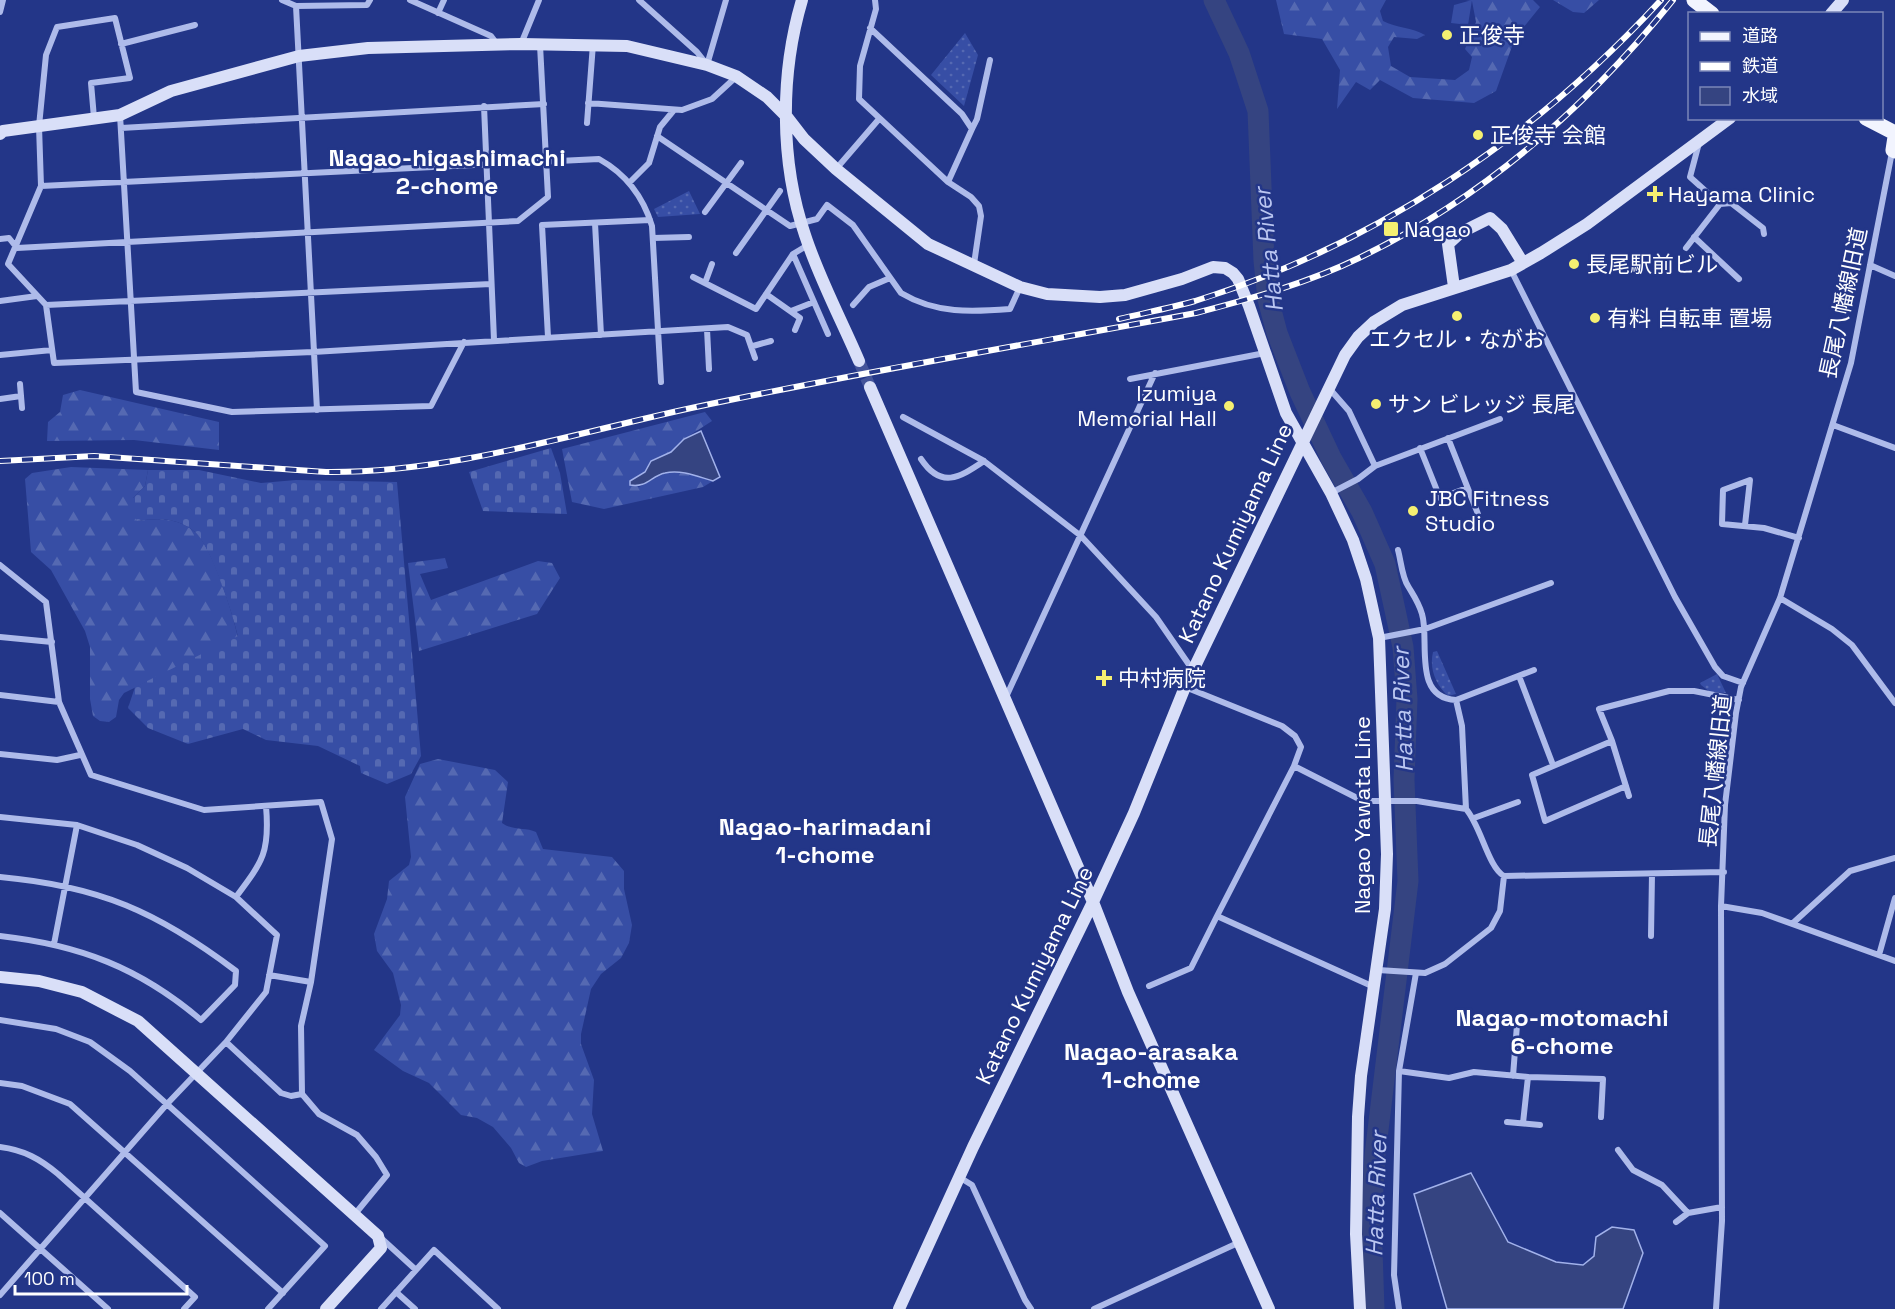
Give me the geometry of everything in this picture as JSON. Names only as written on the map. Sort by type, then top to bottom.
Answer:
[{"type":"main road","points":[[1694,0],[1709,12]]},
{"type":"main road","points":[[1868,120],[1894,143]]},
{"type":"street","points":[[0,12],[3,0]]},
{"type":"street","points":[[282,0],[296,6],[367,5],[370,0]]},
{"type":"street","points":[[410,0],[491,36],[497,45]]},
{"type":"street","points":[[438,12],[444,0]]},
{"type":"street","points":[[521,44],[538,0]]},
{"type":"street","points":[[639,0],[697,52],[707,65]]},
{"type":"street","points":[[707,65],[726,0]]},
{"type":"street","points":[[802,0],[792,49],[787,117],[788,149],[801,224],[859,361]]},
{"type":"street","points":[[875,0],[876,9],[860,66],[859,99],[948,182],[971,197],[979,206],[981,216],[974,264]]},
{"type":"street","points":[[1833,12],[1843,0]]},
{"type":"street","points":[[296,6],[317,410]]},
{"type":"street","points":[[94,118],[91,83],[129,78],[115,18],[57,27],[46,56],[39,126],[41,186],[9,264],[46,305],[54,363],[313,352],[728,327],[747,335],[753,346],[755,358]]},
{"type":"street","points":[[121,44],[195,25]]},
{"type":"street","points":[[870,28],[962,114],[972,129]]},
{"type":"street","points":[[121,121],[171,92],[299,56],[368,48],[521,44],[627,46],[707,65],[736,76],[767,97],[804,139],[836,169],[928,244],[1020,287],[1010,309],[968,312],[942,309],[913,300],[902,293],[853,225],[827,205],[818,219],[790,226],[657,136]]},
{"type":"street","points":[[17,248],[518,221],[548,196],[540,44]]},
{"type":"street","points":[[587,123],[593,44]]},
{"type":"street","points":[[948,182],[977,119],[990,60]]},
{"type":"street","points":[[588,103],[682,110],[712,99],[736,76]]},
{"type":"street","points":[[1,130],[94,118],[121,121],[302,117],[544,104]]},
{"type":"street","points":[[484,106],[495,340]]},
{"type":"street","points":[[630,182],[649,163],[660,127],[674,110]]},
{"type":"street","points":[[836,169],[879,119]]},
{"type":"street","name":"Katano Kumiyama Line","points":[[898,1309],[959,1177],[1094,902],[1134,813],[1193,670],[1326,391],[1358,337],[1374,322],[1402,305],[1511,270],[1523,263],[1587,224],[1728,120]]},
{"type":"street","points":[[121,121],[136,392],[232,412],[431,406],[464,342]]},
{"type":"street","points":[[1699,143],[1690,177],[1720,204]]},
{"type":"street","name":"長尾八幡線旧道","points":[[1716,1309],[1722,1207],[1721,906],[1725,805],[1739,700],[1743,683],[1780,598],[1851,363],[1894,143]]},
{"type":"street","points":[[41,186],[599,159],[630,182],[650,220],[661,382]]},
{"type":"street","points":[[705,212],[741,163]]},
{"type":"street","points":[[736,253],[780,192]]},
{"type":"street","points":[[1686,248],[1720,204],[1731,203],[1763,228],[1764,234]]},
{"type":"street","points":[[1454,287],[1448,244],[1460,233],[1490,218],[1502,229],[1523,263]]},
{"type":"street","points":[[548,338],[542,225],[650,220]]},
{"type":"street","points":[[595,223],[601,335]]},
{"type":"street","points":[[653,238],[689,237]]},
{"type":"street","points":[[1694,237],[1739,279]]},
{"type":"street","points":[[0,239],[9,238],[17,248]]},
{"type":"street","points":[[693,277],[756,309],[793,254],[808,244]]},
{"type":"street","points":[[793,254],[828,334]]},
{"type":"street","points":[[705,283],[712,264]]},
{"type":"street","points":[[1870,265],[1895,276]]},
{"type":"street","name":"Nagao Yawata Line","points":[[1020,287],[1074,297],[1125,295],[1182,279],[1214,267],[1225,268],[1238,279],[1286,413],[1301,444],[1334,492],[1366,579],[1379,638],[1390,800],[1383,970],[1375,987],[1361,1076],[1358,1117],[1356,1234],[1360,1309]]},
{"type":"street","points":[[1511,270],[1680,607],[1715,667],[1723,676],[1743,683]]},
{"type":"street","points":[[854,305],[869,286],[890,278]]},
{"type":"street","points":[[46,305],[491,284]]},
{"type":"street","points":[[766,294],[800,318],[795,330]]},
{"type":"street","points":[[0,301],[37,296]]},
{"type":"street","points":[[791,311],[814,302]]},
{"type":"street","points":[[707,328],[709,369]]},
{"type":"street","points":[[753,346],[771,341]]},
{"type":"street","points":[[0,355],[52,350]]},
{"type":"street","points":[[1130,379],[1264,353]]},
{"type":"street","points":[[1005,699],[1155,373]]},
{"type":"street","points":[[20,384],[22,408]]},
{"type":"street","points":[[870,387],[1094,902],[1128,992],[1269,1309]]},
{"type":"street","points":[[1326,391],[1348,411],[1375,466]]},
{"type":"street","points":[[0,399],[21,396]]},
{"type":"street","points":[[903,417],[984,461],[1081,536],[1156,617],[1193,670]]},
{"type":"street","points":[[1334,492],[1358,479],[1375,466],[1500,419]]},
{"type":"street","points":[[1833,425],[1895,448]]},
{"type":"street","points":[[1448,438],[1478,514]]},
{"type":"street","points":[[1420,448],[1440,498],[1467,488]]},
{"type":"street","points":[[921,459],[928,469],[950,479],[959,478],[984,461]]},
{"type":"street","points":[[1745,525],[1750,480],[1723,490],[1722,524],[1745,525],[1799,538]]},
{"type":"street","points":[[1398,550],[1407,586],[1415,594],[1425,629],[1423,652],[1426,676],[1438,694],[1456,700],[1534,670]]},
{"type":"street","points":[[0,565],[46,602],[59,702],[80,755],[91,775],[204,810],[321,802],[332,839],[311,982],[301,1026],[302,1094],[319,1114],[357,1136],[376,1157],[387,1175],[355,1214]]},
{"type":"street","points":[[1379,638],[1425,629],[1551,584]]},
{"type":"street","points":[[1780,598],[1832,629],[1852,645],[1895,703]]},
{"type":"street","points":[[0,637],[52,642]]},
{"type":"street","points":[[1519,676],[1553,765]]},
{"type":"street","points":[[1149,986],[1191,968],[1294,766],[1301,747],[1295,736],[1282,726],[1185,687]]},
{"type":"street","points":[[1629,796],[1612,741],[1599,709],[1669,691],[1694,691],[1739,700]]},
{"type":"street","points":[[0,695],[59,702]]},
{"type":"street","points":[[1456,700],[1462,726],[1466,809],[1474,818],[1497,872],[1504,876],[1724,872]]},
{"type":"street","points":[[1612,741],[1532,775],[1545,820],[1626,786]]},
{"type":"street","points":[[0,754],[57,760],[80,755]]},
{"type":"street","points":[[1294,766],[1363,801],[1417,801],[1466,809]]},
{"type":"street","points":[[1474,818],[1518,802]]},
{"type":"street","points":[[236,897],[265,853],[268,832],[266,806]]},
{"type":"street","points":[[0,817],[77,825],[137,845],[187,868],[236,897],[277,935],[266,992],[226,1042],[167,1104],[0,1295]]},
{"type":"street","points":[[54,944],[77,825]]},
{"type":"street","points":[[1793,923],[1850,871],[1895,858]]},
{"type":"street","points":[[1651,936],[1652,874]]},
{"type":"street","points":[[1383,970],[1425,973],[1445,964],[1491,928],[1500,911],[1504,876]]},
{"type":"street","points":[[0,877],[64,885],[116,899],[162,920],[193,939],[236,971],[235,985],[201,1020],[160,988],[99,957],[54,944],[0,936]]},
{"type":"street","points":[[1879,955],[1895,898]]},
{"type":"street","points":[[1721,906],[1762,913],[1895,961]]},
{"type":"street","points":[[1217,916],[1375,987]]},
{"type":"street","points":[[1399,1309],[1394,1275],[1394,1242],[1399,1071],[1414,973]]},
{"type":"street","points":[[269,975],[311,982]]},
{"type":"street","points":[[0,977],[39,981],[82,992],[138,1021],[416,1270]]},
{"type":"street","points":[[0,1020],[56,1029],[90,1042],[130,1071],[325,1246],[268,1309]]},
{"type":"street","points":[[1513,1076],[1517,1025]]},
{"type":"street","points":[[226,1042],[281,1093],[291,1096],[302,1094]]},
{"type":"street","points":[[1399,1071],[1449,1078],[1474,1072],[1528,1077],[1603,1079],[1601,1118]]},
{"type":"street","points":[[1523,1123],[1528,1077]]},
{"type":"street","points":[[0,1083],[22,1086],[70,1104],[283,1293]]},
{"type":"street","points":[[1507,1122],[1540,1125]]},
{"type":"street","points":[[0,1147],[16,1149],[39,1158],[85,1198],[195,1297],[184,1309]]},
{"type":"street","points":[[1618,1150],[1633,1170],[1662,1185],[1688,1213]]},
{"type":"street","points":[[959,1177],[972,1185],[1031,1309]]},
{"type":"street","points":[[1676,1222],[1688,1213],[1722,1207]]},
{"type":"street","points":[[0,1213],[108,1309]]},
{"type":"street","points":[[326,1309],[381,1248],[378,1236]]},
{"type":"street","points":[[1094,1309],[1240,1242]]},
{"type":"street","points":[[381,1309],[434,1250],[498,1309]]},
{"type":"street","points":[[396,1292],[415,1309]]},
{"type":"green space","points":[[1276,0],[1386,0],[1380,11],[1383,21],[1425,35],[1417,39],[1394,37],[1388,47],[1391,66],[1410,77],[1455,80],[1469,70],[1472,57],[1465,49],[1476,22],[1472,1],[1466,0],[1533,0],[1540,7],[1515,38],[1496,91],[1474,103],[1413,98],[1380,80],[1370,90],[1356,82],[1337,109],[1340,70],[1322,39],[1284,34]]},
{"type":"green space","points":[[1472,0],[1468,25],[1451,23],[1454,5]]},
{"type":"green space","points":[[1553,0],[1599,0],[1584,13],[1573,12]]},
{"type":"green space","points":[[965,33],[978,55],[964,106],[931,75]]},
{"type":"green space","points":[[689,191],[700,214],[658,217],[654,209]]},
{"type":"green space","points":[[80,390],[219,422],[219,450],[134,440],[47,441],[48,422],[60,412],[63,395]]},
{"type":"green space","points":[[705,412],[712,421],[684,439],[671,452],[651,461],[645,472],[630,481],[639,487],[667,472],[689,474],[713,481],[703,487],[604,509],[572,502],[562,449]]},
{"type":"green space","points":[[551,448],[560,473],[567,514],[483,511],[469,472]]},
{"type":"green space","points":[[71,467],[148,470],[145,486],[133,498],[137,521],[160,519],[174,521],[188,527],[202,540],[215,565],[227,597],[238,637],[124,693],[119,700],[116,717],[109,722],[100,721],[93,716],[90,699],[90,647],[85,631],[51,570],[31,552],[25,479],[32,473]]},
{"type":"green space","points":[[148,470],[199,470],[261,483],[296,480],[397,482],[421,756],[411,774],[387,784],[361,773],[360,766],[318,746],[266,740],[243,729],[188,744],[148,728],[128,708],[135,687],[238,636],[208,551],[195,532],[174,521],[152,519],[137,521],[132,514],[133,498],[145,486]]},
{"type":"green space","points":[[445,558],[448,568],[420,574],[431,600],[538,561],[552,563],[560,578],[537,614],[419,651],[408,563]]},
{"type":"green space","points":[[1437,651],[1456,694],[1448,696],[1434,676],[1432,658],[1433,652]]},
{"type":"green space","points":[[1717,674],[1726,693],[1710,692],[1700,683]]},
{"type":"green space","points":[[438,759],[495,770],[508,782],[502,823],[510,827],[536,832],[543,849],[612,857],[624,871],[624,889],[632,925],[629,943],[621,958],[601,974],[591,989],[581,1034],[581,1044],[594,1080],[592,1114],[603,1151],[542,1161],[526,1167],[519,1163],[511,1148],[493,1127],[477,1118],[461,1115],[429,1083],[403,1071],[374,1050],[400,1015],[401,1005],[393,973],[377,951],[374,934],[387,899],[389,881],[409,865],[411,857],[405,797],[420,764]]},
{"type":"water","points":[[701,431],[720,477],[713,481],[690,474],[671,472],[660,474],[641,485],[630,485],[630,481],[645,472],[651,461],[671,452],[684,439]]},
{"type":"water","points":[[1471,1173],[1508,1242],[1556,1262],[1583,1265],[1594,1256],[1596,1237],[1612,1227],[1634,1230],[1643,1253],[1623,1309],[1447,1309],[1414,1194]]},
{"type":"waterway","name":"Hatta River","points":[[1214,0],[1239,53],[1258,111],[1264,261],[1268,299],[1277,333],[1300,392],[1331,458],[1362,512],[1385,564],[1403,647],[1407,699],[1404,780],[1408,881],[1375,1155],[1371,1220],[1374,1309]]},
{"type":"tunnel","points":[[859,361],[870,387]]},
{"type":"railway","points":[[1119,319],[1195,301],[1261,278],[1326,250],[1388,218],[1448,181],[1505,141],[1560,97],[1612,50],[1661,0]]},
{"type":"railway","points":[[0,461],[94,456],[326,472],[373,471],[420,466],[512,450],[758,394],[1196,313],[1237,302],[1299,283],[1359,258],[1405,234],[1490,178],[1569,113],[1640,39],[1673,0]]},
{"type":"place","name":"正俊寺","points":[[1447,35]]},
{"type":"place","name":"正俊寺 会館","points":[[1478,135]]},
{"type":"place","name":"Hayama Clinic","points":[[1655,194]]},
{"type":"place","name":"Nagao","points":[[1391,229]]},
{"type":"place","name":"長尾駅前ビル","points":[[1574,264]]},
{"type":"place","name":"エクセル・ながお","points":[[1457,316]]},
{"type":"place","name":"有料 自転車 置場","points":[[1595,318]]},
{"type":"place","name":"サン ビレッジ 長尾","points":[[1376,404]]},
{"type":"place","name":"Izumiya Memorial Hall","points":[[1229,406]]},
{"type":"place","name":"JBC Fitness Studio","points":[[1413,511]]},
{"type":"place","name":"中村病院","points":[[1104,678]]},
{"type":"district","name":"Nagao-higashimachi 2-chome","points":[[447,171]]},
{"type":"district","name":"Nagao-harimadani 1-chome","points":[[825,840]]},
{"type":"district","name":"Nagao-motomachi 6-chome","points":[[1562,1031]]},
{"type":"district","name":"Nagao-arasaka 1-chome","points":[[1151,1065]]}]
